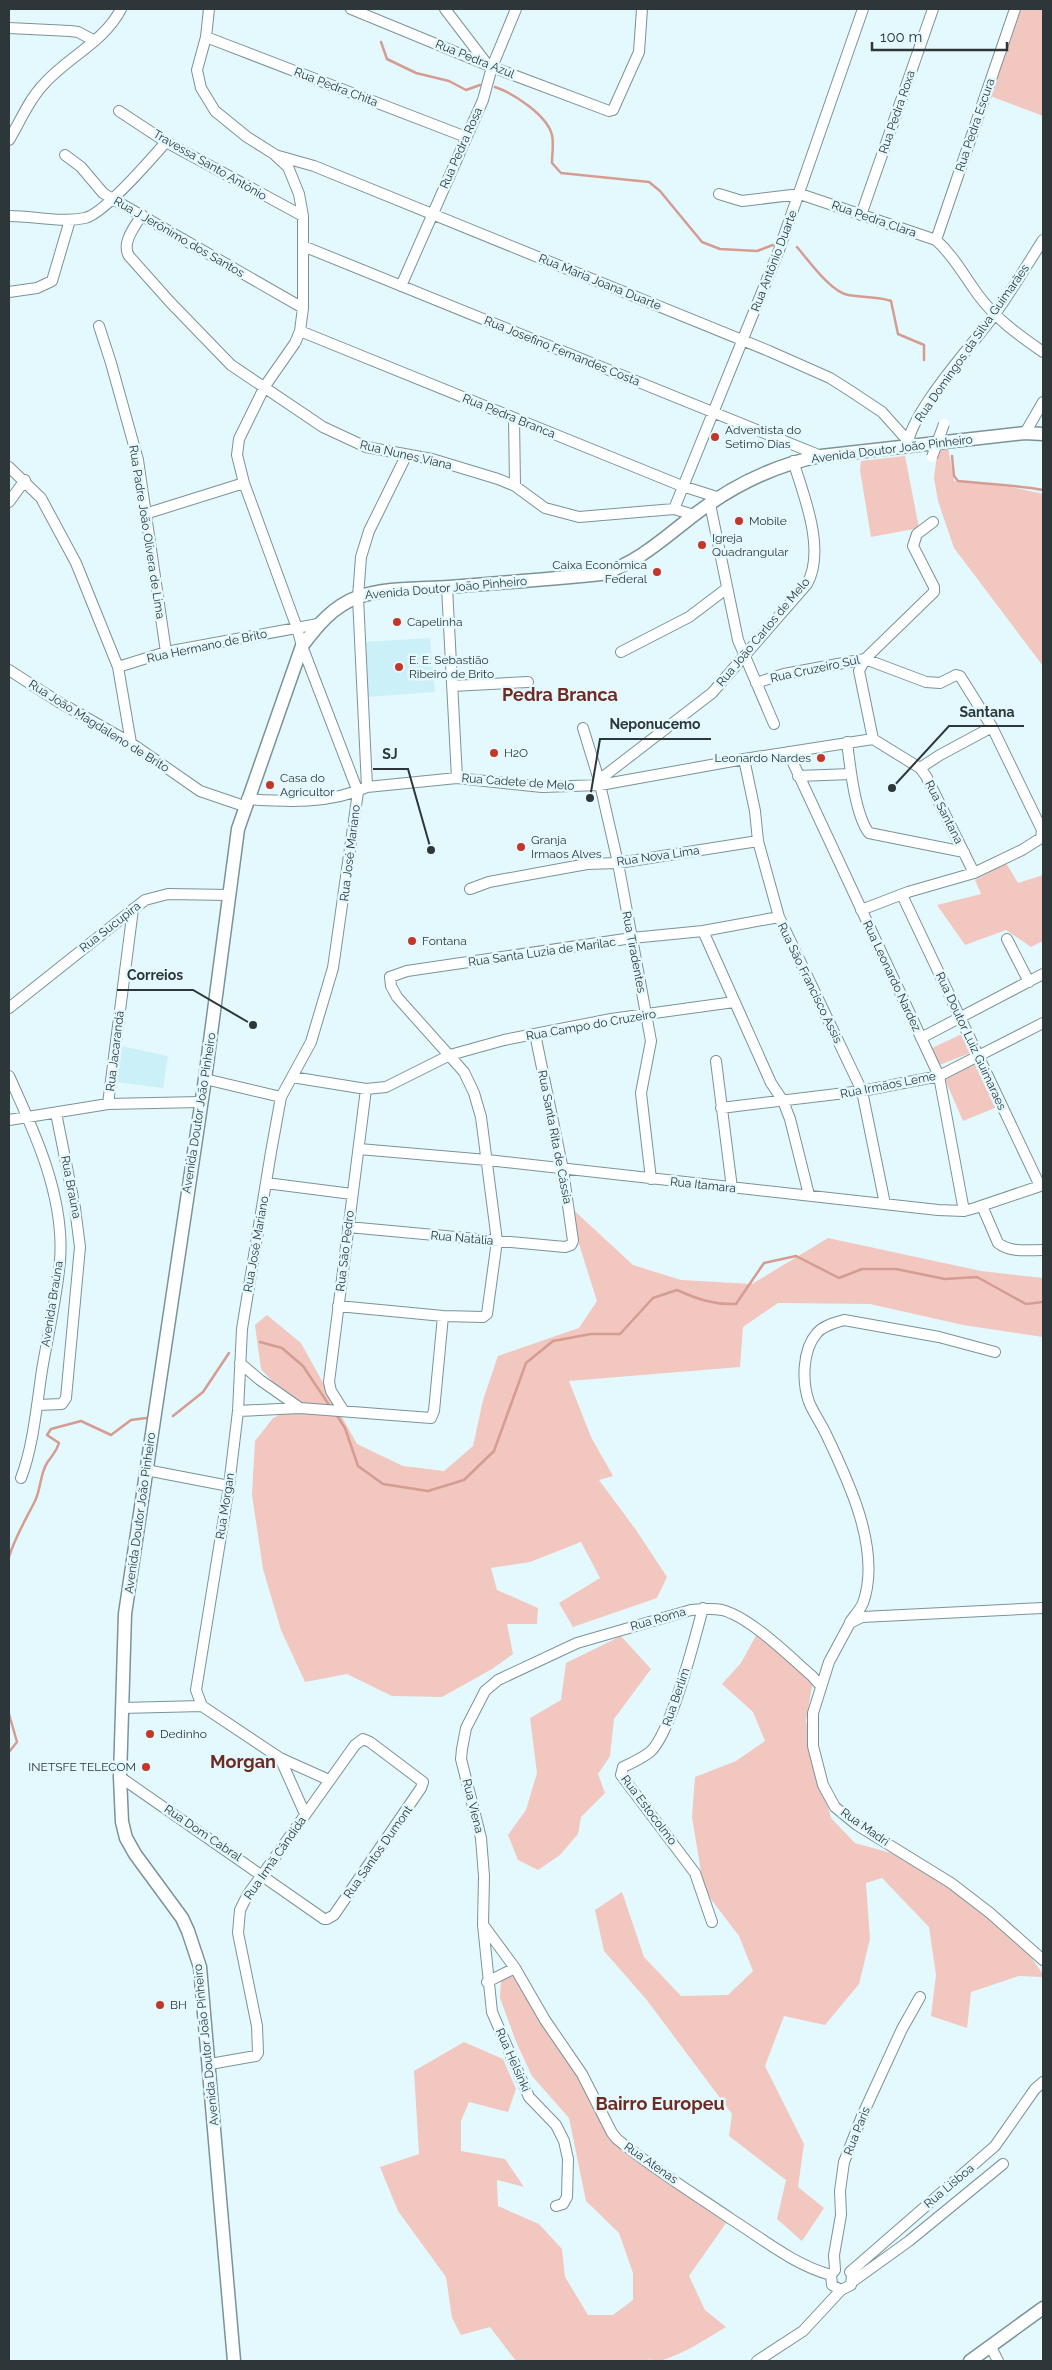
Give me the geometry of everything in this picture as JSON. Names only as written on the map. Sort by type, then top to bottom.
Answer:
[{"type":"main road","name":"Avenida Doutor João Pinheiro","points":[[234,2361],[210,2064],[200,1967],[182,1918],[135,1854],[126,1838],[122,1822],[120,1777],[125,1614],[200,1102],[205,1079],[238,829],[302,646],[318,624],[338,607],[358,597],[375,593],[601,574],[615,570],[642,556],[694,515],[749,480],[793,461],[907,444],[1025,433],[1043,434]]},
{"type":"main road","points":[[970,2361],[1043,2308]]},
{"type":"street","points":[[9,140],[43,84],[95,41],[116,19],[121,9]]},
{"type":"street","points":[[209,9],[206,37],[198,70],[201,88],[216,111],[247,137],[274,154],[288,167],[295,181],[303,216],[303,308],[300,331]]},
{"type":"street","points":[[208,23],[218,9]]},
{"type":"street","name":"Rua Pedra Azul","points":[[351,9],[490,66],[600,108],[613,110],[639,52],[642,9]]},
{"type":"street","points":[[445,9],[490,66]]},
{"type":"street","name":"Rua Pedra Rosa","points":[[401,286],[483,100],[490,66],[516,9]]},
{"type":"street","name":"Rua Antônio Duarte","points":[[674,509],[800,194],[863,9]]},
{"type":"street","name":"Rua Pedra Roxa","points":[[861,215],[932,9]]},
{"type":"street","name":"Rua Pedra Escura","points":[[936,240],[1015,9]]},
{"type":"street","points":[[9,28],[78,32],[95,41]]},
{"type":"street","name":"Rua Pedra Chita","points":[[206,37],[466,137]]},
{"type":"street","name":"Travessa Santo Antônio","points":[[119,111],[166,142],[303,216]]},
{"type":"street","points":[[9,216],[70,220],[91,216],[166,142]]},
{"type":"street","name":"Rua Maria Joana Duarte","points":[[274,154],[314,166],[742,340],[830,378],[882,412],[907,444]]},
{"type":"street","name":"Rua J Jerônimo dos Santos","points":[[65,155],[81,167],[103,193],[303,308]]},
{"type":"street","name":"Rua Pedra Clara","points":[[719,194],[742,201],[800,194],[936,240],[950,253],[979,297],[994,314],[1016,333],[1043,352]]},
{"type":"street","name":"Rua Nunes Viana","points":[[142,215],[126,246],[129,256],[170,302],[231,365],[265,386],[323,427],[346,440],[366,447],[406,456],[432,459],[498,479],[515,486],[545,508],[579,517],[674,509],[694,515]]},
{"type":"street","points":[[9,292],[52,281],[70,220]]},
{"type":"street","name":"Rua Domingos da Silva Guimarães","points":[[907,444],[924,409],[994,314],[1043,240]]},
{"type":"street","name":"Rua Josefino Fernandes Costa","points":[[303,246],[821,456]]},
{"type":"street","name":"Rua Padre João Olivera de Lima","points":[[99,326],[138,460],[166,652]]},
{"type":"street","name":"Rua José Mariano","points":[[246,1304],[281,1097],[312,1042],[333,968],[363,789],[350,771],[302,646],[244,483],[237,455],[237,446],[265,386],[295,343],[300,331]]},
{"type":"street","name":"Rua Pedra Branca","points":[[300,331],[715,501]]},
{"type":"street","points":[[1025,433],[1043,402]]},
{"type":"street","points":[[514,418],[515,486]]},
{"type":"street","points":[[932,457],[944,424]]},
{"type":"street","points":[[363,789],[366,769],[358,597],[363,545],[406,456]]},
{"type":"street","name":"Rua João Carlos de Melo","points":[[599,783],[712,693],[807,584],[813,570],[814,536],[793,461]]},
{"type":"street","points":[[9,467],[25,480],[41,498],[76,563],[118,667],[131,744]]},
{"type":"street","points":[[9,502],[25,480]]},
{"type":"street","points":[[145,514],[244,483]]},
{"type":"street","points":[[715,501],[726,588],[738,640],[774,724]]},
{"type":"street","name":"Rua Cruzeiro Sul","points":[[756,682],[784,674],[864,659],[934,592],[934,587],[914,551],[917,534],[933,522]]},
{"type":"street","points":[[447,587],[457,778]]},
{"type":"street","points":[[621,652],[689,617],[726,588]]},
{"type":"street","name":"Rua Hermano de Brito","points":[[118,667],[166,652],[318,624]]},
{"type":"street","points":[[861,910],[974,873],[1041,838],[1042,830],[992,727],[960,676],[956,675],[940,683],[926,682],[864,659],[860,671],[873,739]]},
{"type":"street","name":"Rua João Magdaleno de Brito","points":[[9,670],[57,701],[131,744],[200,791],[246,802]]},
{"type":"street","points":[[452,686],[528,682]]},
{"type":"street","points":[[920,768],[992,727]]},
{"type":"street","name":"Rua Tiradentes","points":[[583,728],[599,783],[618,863],[646,1015],[651,1049],[642,1084],[642,1093],[651,1179]]},
{"type":"street","name":"Rua Cadete de Melo","points":[[246,802],[319,800],[363,789],[457,778],[542,787],[599,783],[873,739]]},
{"type":"street","name":"Rua Santana","points":[[873,739],[920,768],[943,807],[974,873]]},
{"type":"street","points":[[847,742],[851,774],[860,813],[869,833],[964,852]]},
{"type":"street","name":"Rua Leonardo Nardez","points":[[788,752],[939,1076],[964,1211]]},
{"type":"street","name":"Rua São Francisco Assis","points":[[744,759],[758,841],[779,917],[862,1091],[885,1204]]},
{"type":"street","points":[[350,771],[366,769]]},
{"type":"street","points":[[798,776],[851,774]]},
{"type":"street","name":"Rua Nova Lima","points":[[470,888],[489,882],[587,864],[618,863],[758,841]]},
{"type":"street","name":"Rua Sucupira","points":[[9,1008],[145,900],[168,894],[230,895]]},
{"type":"street","name":"Rua Doutor Luiz Guimaraes","points":[[902,895],[978,1057],[1042,1185]]},
{"type":"street","name":"Rua Jacarandá","points":[[108,1104],[132,909]]},
{"type":"street","name":"Rua Santa Luzia de Marilac","points":[[450,1055],[397,997],[389,980],[394,974],[632,938],[703,931],[779,917]]},
{"type":"street","points":[[703,931],[771,1083],[783,1101],[809,1195]]},
{"type":"street","points":[[1007,939],[1028,982]]},
{"type":"street","points":[[921,1038],[1043,974]]},
{"type":"street","name":"Rua Campo do Cruzeiro","points":[[292,1077],[366,1089],[393,1085],[450,1055],[504,1040],[646,1015],[734,1002]]},
{"type":"street","name":"Rua Irmãos Leme","points":[[721,1108],[862,1091],[939,1076],[1043,1023]]},
{"type":"street","name":"Rua Santa Rita de Cássia","points":[[535,1034],[563,1170],[573,1241]]},
{"type":"street","points":[[338,1306],[443,1316],[483,1317],[487,1314],[497,1241],[487,1160],[480,1118],[472,1088],[464,1072],[450,1055]]},
{"type":"street","points":[[716,1061],[732,1188]]},
{"type":"street","name":"Avenida Braúna","points":[[9,1076],[27,1116],[54,1191],[58,1214],[60,1260],[37,1405],[21,1478]]},
{"type":"street","points":[[205,1079],[281,1097]]},
{"type":"street","name":"Rua São Pedro","points":[[344,1410],[331,1391],[328,1382],[366,1089]]},
{"type":"street","points":[[9,1120],[108,1104],[200,1102]]},
{"type":"street","name":"Rua Braúna","points":[[37,1405],[62,1404],[66,1398],[80,1247],[76,1208],[56,1113]]},
{"type":"street","name":"Rua Itamara","points":[[359,1149],[487,1160],[563,1170],[964,1211],[1042,1185]]},
{"type":"street","points":[[266,1183],[352,1194]]},
{"type":"street","points":[[982,1206],[998,1243],[1002,1246],[1014,1250],[1043,1250]]},
{"type":"street","name":"Rua Natália","points":[[348,1227],[565,1247],[570,1246],[573,1241]]},
{"type":"street","points":[[60,1260],[78,1262]]},
{"type":"street","name":"Rua Morgan","points":[[202,1706],[196,1690],[229,1486],[238,1411],[240,1363],[246,1304]]},
{"type":"street","points":[[238,1411],[300,1408],[431,1418],[434,1411],[443,1316]]},
{"type":"street","name":"Rua Madri","points":[[995,1352],[939,1337],[844,1320],[829,1324],[817,1333],[807,1353],[804,1378],[809,1402],[854,1498],[868,1549],[867,1590],[862,1605],[829,1662],[820,1685],[813,1713],[812,1746],[822,1785],[836,1806],[857,1825],[951,1883],[990,1913],[1043,1960]]},
{"type":"street","points":[[240,1363],[260,1380],[300,1408]]},
{"type":"street","points":[[146,1470],[229,1486]]},
{"type":"street","name":"Rua Roma","points":[[484,1691],[507,1676],[577,1643],[703,1608],[721,1610],[739,1617],[812,1676],[820,1685]]},
{"type":"street","name":"Rua Berlim","points":[[623,1767],[651,1751],[665,1728],[688,1661],[703,1608]]},
{"type":"street","points":[[850,1623],[862,1616],[1043,1608]]},
{"type":"street","name":"Rua Viena","points":[[483,1925],[484,1876],[480,1838],[461,1759],[466,1728],[484,1691]]},
{"type":"street","points":[[122,1708],[202,1706],[280,1758],[329,1780]]},
{"type":"street","name":"Rua Irmã Cândida","points":[[210,2064],[256,2056],[258,2053],[257,2026],[238,1926],[240,1910],[248,1894],[355,1745],[361,1739],[370,1742],[423,1782],[421,1788]]},
{"type":"street","points":[[280,1758],[305,1814]]},
{"type":"street","name":"Rua Estocolmo","points":[[623,1767],[621,1771],[622,1778],[682,1853],[695,1873],[712,1922]]},
{"type":"street","name":"Rua Dom Cabral","points":[[120,1777],[263,1874],[324,1919],[334,1915]]},
{"type":"street","name":"Rua Santos Dumont","points":[[334,1915],[421,1788]]},
{"type":"street","name":"Rua Atenas","points":[[483,1925],[515,1968],[545,2020],[582,2074],[612,2133],[617,2139],[697,2196],[789,2257],[814,2270],[833,2272]]},
{"type":"street","name":"Rua Helsinki","points":[[483,1925],[492,2012],[529,2097],[556,2125],[564,2141],[568,2159],[567,2197],[563,2204],[556,2206]]},
{"type":"street","points":[[488,1982],[515,1968]]},
{"type":"street","name":"Rua Paris","points":[[833,2272],[841,2215],[840,2190],[844,2162],[862,2116],[902,2029],[920,1996]]},
{"type":"street","name":"Rua Lisboa","points":[[757,2361],[804,2331],[841,2290],[848,2288],[851,2277],[995,2146],[1043,2082]]},
{"type":"street","name":"Rua Lisboa","points":[[851,2277],[909,2241],[1004,2164]]},
{"type":"street","points":[[841,2290],[832,2285],[833,2272],[843,2268],[851,2277]]},
{"type":"street","points":[[991,2347],[998,2361]]},
{"type":"shaded area","points":[[1021,9],[1043,9],[1043,116],[990,96]]},
{"type":"shaded area","points":[[938,447],[948,447],[954,481],[1011,487],[1043,494],[1043,666],[954,548],[938,501],[934,478]]},
{"type":"shaded area","points":[[905,456],[919,528],[871,537],[860,470],[861,461]]},
{"type":"shaded area","name":"E. E. Sebastião Ribeiro de Brito","points":[[430,638],[435,692],[367,697],[363,642]]},
{"type":"shaded area","points":[[1006,863],[1018,883],[1043,875],[1043,941],[1031,947],[1006,930],[965,945],[937,905],[981,894],[975,880]]},
{"type":"shaded area","points":[[966,1032],[973,1052],[939,1065],[932,1048]]},
{"type":"shaded area","points":[[121,1046],[168,1056],[163,1088],[115,1082]]},
{"type":"shaded area","points":[[976,1064],[997,1107],[963,1121],[944,1077]]},
{"type":"shaded area","points":[[566,1203],[633,1265],[681,1280],[752,1284],[828,1238],[981,1271],[1043,1278],[1043,1337],[963,1325],[870,1304],[778,1303],[743,1327],[740,1367],[569,1381],[591,1437],[613,1476],[599,1480],[636,1530],[667,1577],[657,1598],[573,1627],[559,1603],[600,1578],[581,1542],[530,1562],[491,1568],[497,1590],[538,1608],[537,1624],[507,1624],[513,1654],[492,1669],[442,1697],[392,1696],[347,1674],[305,1682],[281,1630],[263,1569],[252,1495],[255,1441],[273,1418],[296,1407],[261,1369],[255,1325],[267,1315],[301,1343],[357,1444],[403,1466],[444,1471],[473,1446],[483,1400],[498,1356],[579,1328],[597,1301]]},
{"type":"shaded area","points":[[758,1632],[814,1675],[806,1721],[831,1818],[855,1843],[891,1853],[956,1890],[1025,1949],[1043,1974],[1043,1977],[1019,1976],[971,1992],[967,2028],[931,2016],[936,1975],[929,1927],[882,1878],[866,1883],[870,1939],[859,1984],[825,2025],[784,2016],[765,2066],[804,2144],[798,2187],[824,2208],[802,2241],[777,2219],[786,2180],[729,2136],[732,2114],[646,1999],[604,1951],[595,1910],[622,1892],[644,1957],[681,1996],[728,1995],[753,1971],[739,1936],[704,1890],[692,1817],[695,1777],[736,1761],[765,1741],[753,1712],[722,1684],[741,1663]]},
{"type":"shaded area","points":[[621,1636],[651,1669],[614,1719],[610,1756],[598,1774],[605,1793],[581,1817],[578,1834],[560,1855],[538,1870],[518,1860],[508,1835],[526,1810],[537,1773],[530,1718],[561,1700],[566,1663]]},
{"type":"shaded area","points":[[508,1973],[522,1981],[621,2147],[726,2223],[689,2276],[705,2310],[726,2327],[679,2354],[660,2360],[644,2361],[516,2361],[490,2327],[461,2335],[452,2318],[446,2277],[398,2211],[380,2167],[419,2154],[414,2071],[464,2042],[503,2059],[516,2089],[508,2112],[469,2102],[461,2121],[461,2151],[505,2159],[524,2187],[497,2180],[498,2206],[539,2224],[562,2249],[565,2277],[588,2315],[613,2315],[633,2300],[633,2273],[619,2233],[586,2201],[569,2118],[532,2076],[517,2044],[500,1998],[501,1980]]},
{"type":"waterway","points":[[381,42],[387,59],[416,73],[449,81],[466,90],[480,85]]},
{"type":"waterway","points":[[495,87],[520,100],[544,120],[552,135],[552,163],[561,173],[649,182],[660,191],[702,242],[720,249],[757,251],[778,243]]},
{"type":"waterway","points":[[797,247],[821,275],[841,293],[891,301],[898,334],[924,345],[924,360]]},
{"type":"waterway","points":[[952,456],[954,476],[958,481],[1043,490]]},
{"type":"waterway","points":[[336,1414],[345,1428],[358,1466],[383,1484],[428,1491],[464,1480],[494,1451],[526,1363],[553,1341],[591,1334],[620,1334],[653,1298],[677,1290],[706,1301],[720,1304],[736,1304],[764,1263],[796,1256],[839,1278],[862,1269],[896,1269],[945,1279],[977,1277],[1026,1304],[1043,1302]]},
{"type":"waterway","points":[[260,1342],[282,1348],[303,1366],[331,1408]]},
{"type":"waterway","points":[[173,1416],[203,1392],[229,1353]]},
{"type":"waterway","points":[[9,1557],[17,1535],[37,1496],[45,1467],[59,1443],[47,1435],[51,1429],[81,1421],[111,1435],[131,1420],[146,1418]]},
{"type":"waterway","points":[[9,1714],[17,1742],[9,1752]]},
{"type":"place","name":"Adventista do Setimo Dias","points":[[715,437]]},
{"type":"place","name":"Mobile","points":[[739,521]]},
{"type":"place","name":"Igreja Quadrangular","points":[[702,545]]},
{"type":"place","name":"Caixa Econômica Federal","points":[[657,572]]},
{"type":"place","name":"Capelinha","points":[[397,622]]},
{"type":"place","name":"E. E. Sebastião Ribeiro de Brito","points":[[399,667]]},
{"type":"place","name":"H2O","points":[[494,753]]},
{"type":"place","name":"Leonardo Nardes","points":[[821,758]]},
{"type":"place","name":"Casa do Agricultor","points":[[270,785]]},
{"type":"place","name":"Santana","points":[[892,788]]},
{"type":"place","name":"Neponucemo","points":[[590,798]]},
{"type":"place","name":"Granja Irmaos Alves","points":[[521,847]]},
{"type":"place","name":"SJ","points":[[431,850]]},
{"type":"place","name":"Fontana","points":[[412,941]]},
{"type":"place","name":"Correios","points":[[253,1025]]},
{"type":"place","name":"Dedinho","points":[[150,1734]]},
{"type":"place","name":"INETSFE TELECOM","points":[[146,1767]]},
{"type":"place","name":"BH","points":[[160,2005]]},
{"type":"district","name":"Pedra Branca","points":[[560,695]]},
{"type":"district","name":"Morgan","points":[[243,1762]]},
{"type":"district","name":"Bairro Europeu","points":[[660,2104]]}]
